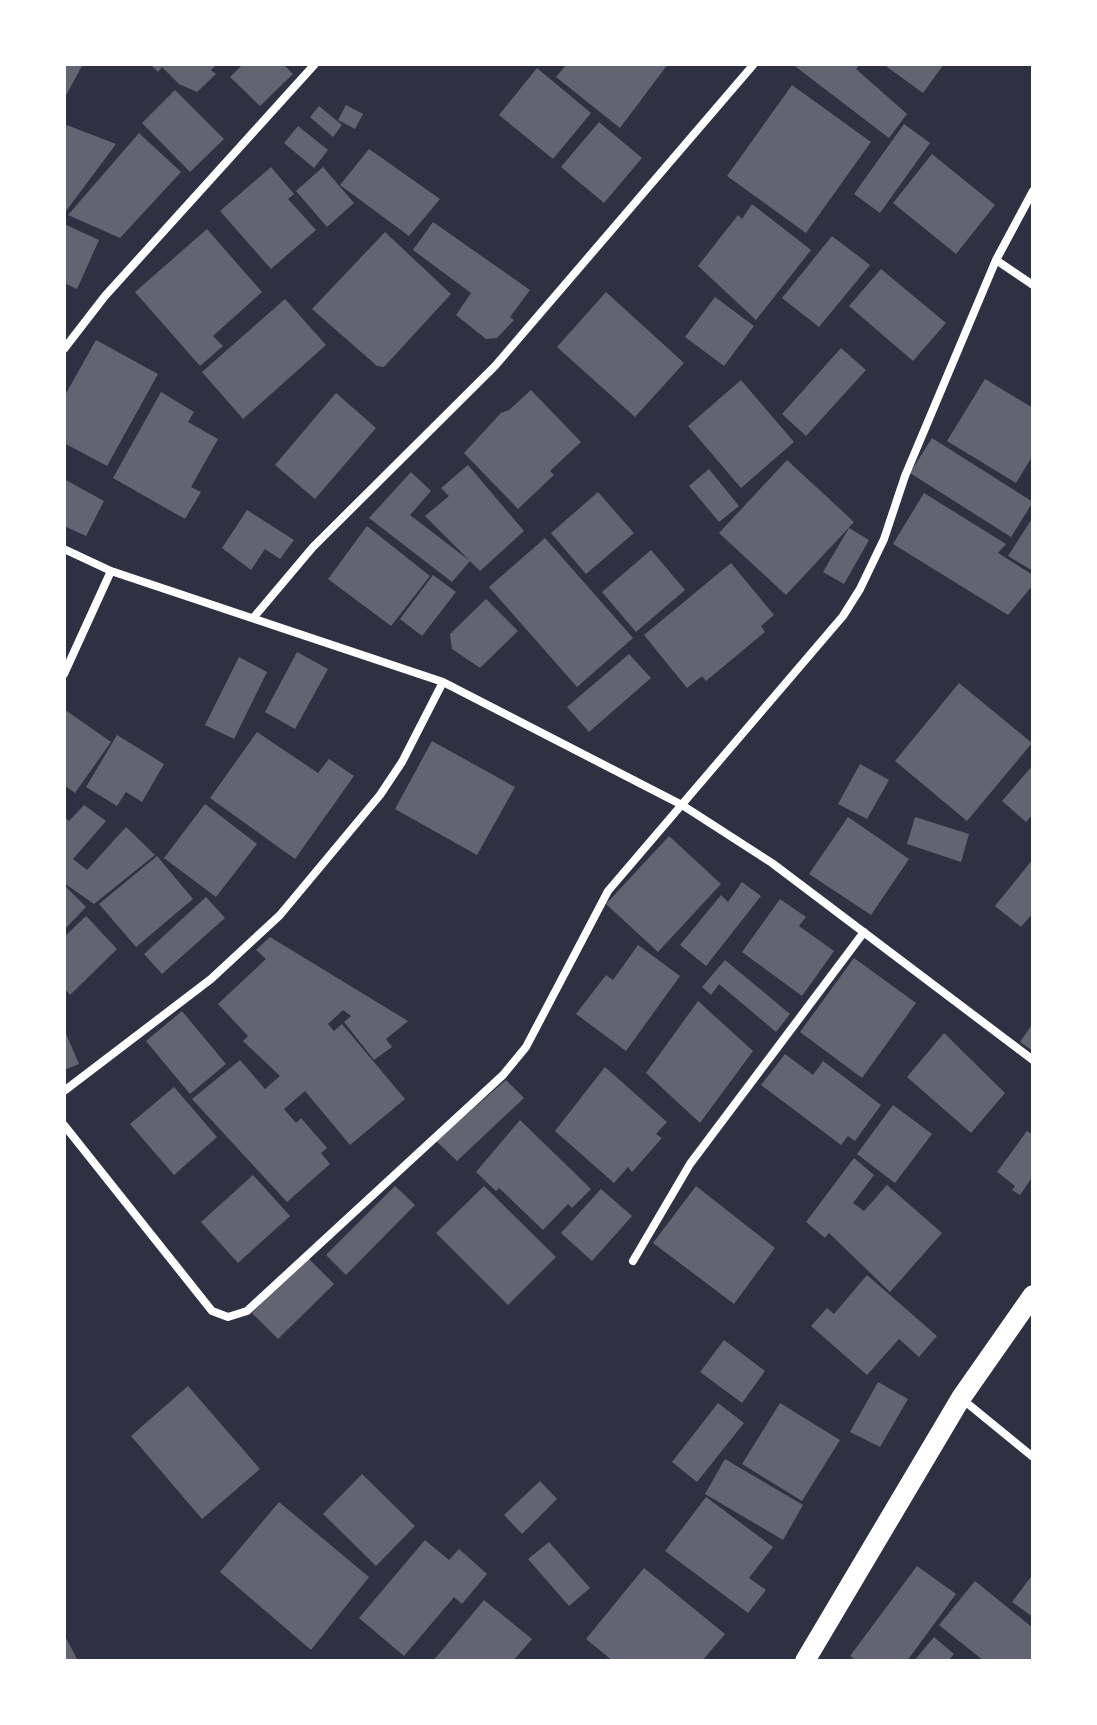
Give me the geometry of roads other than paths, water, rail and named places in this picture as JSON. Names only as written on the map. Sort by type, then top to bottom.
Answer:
[{"type":"main road","points":[[812,1658],[961,1398],[1033,1295]]},
{"type":"street","points":[[64,349],[105,296],[315,64]]},
{"type":"street","points":[[254,617],[313,547],[495,366],[754,64]]},
{"type":"street","points":[[64,1125],[212,1311],[228,1317],[247,1311],[503,1075],[526,1047],[608,891],[843,616],[860,589],[884,539],[905,476],[996,260],[1033,191]]},
{"type":"street","points":[[996,260],[1033,285]]},
{"type":"street","points":[[64,549],[111,571],[443,682],[682,805],[772,863],[1033,1060]]},
{"type":"street","points":[[64,674],[111,571]]},
{"type":"street","points":[[64,1091],[211,979],[280,915],[380,795],[402,762],[443,682]]},
{"type":"street","points":[[633,1261],[690,1164],[864,932]]},
{"type":"street","points":[[961,1398],[1033,1457]]}]
